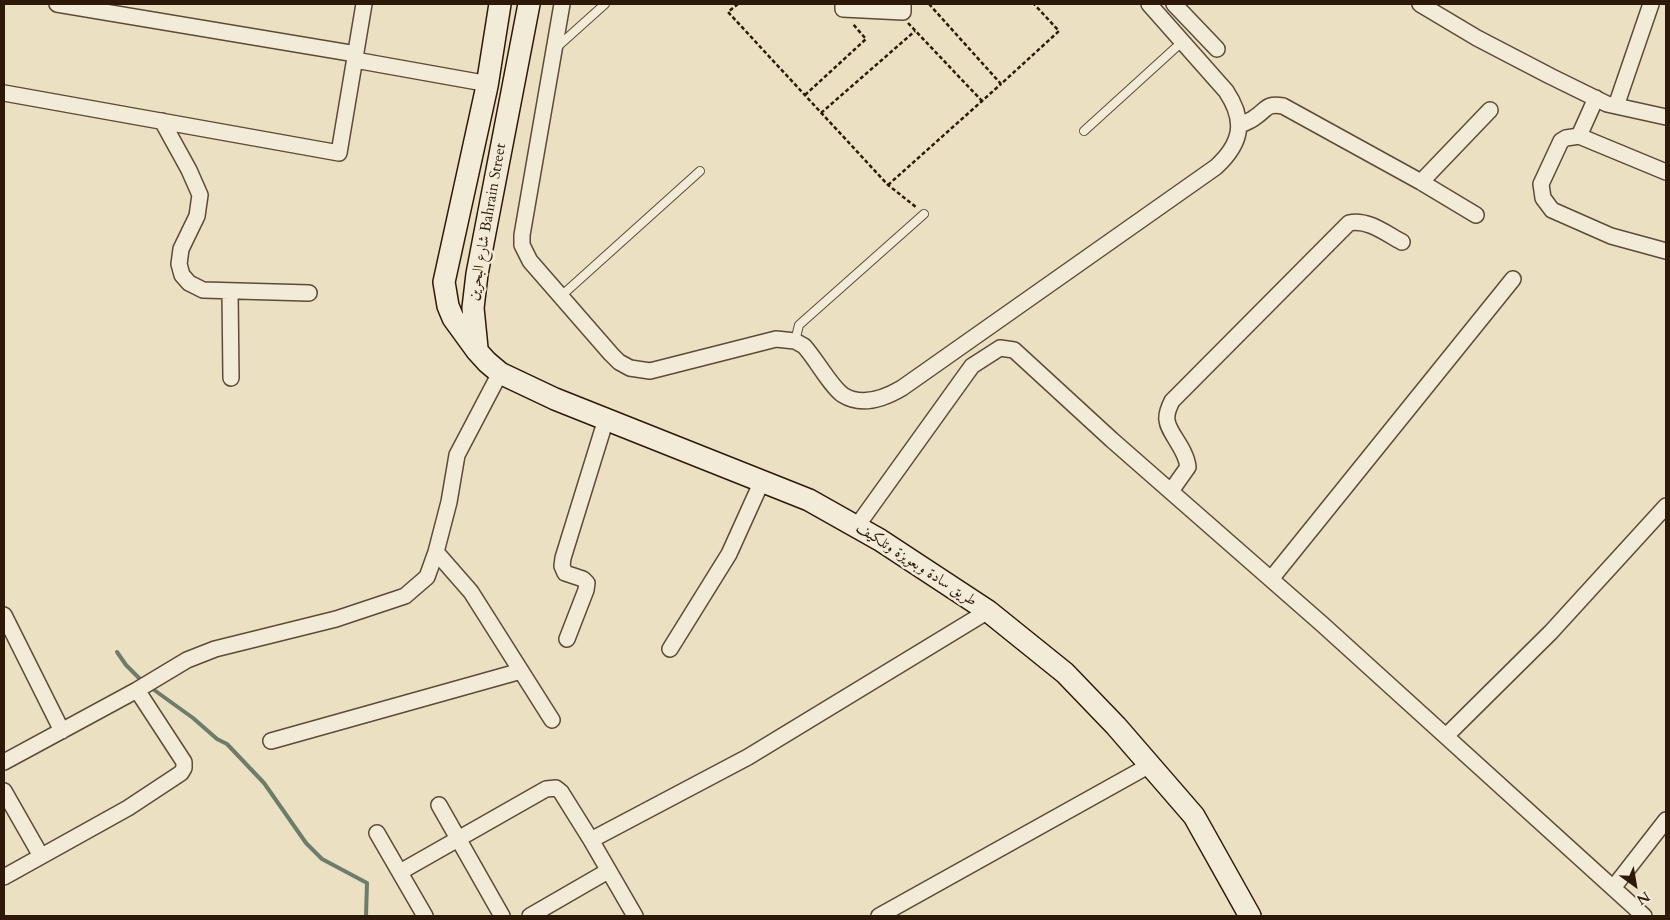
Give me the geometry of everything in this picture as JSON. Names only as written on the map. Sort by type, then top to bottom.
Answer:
[{"type":"main road","name":"شارع البحرين Bahrain Street","points":[[477,351],[453,318],[445,293],[446,267],[487,86],[500,4]]},
{"type":"main road","name":"شارع البحرين Bahrain Street","points":[[477,351],[473,308],[477,274],[529,4]]},
{"type":"main road","points":[[454,232],[462,247],[467,250],[473,250],[484,244]]},
{"type":"main road","name":"طريق سادة وبعويزة وتلكيف","points":[[477,351],[500,373],[555,399],[810,500],[880,540],[988,611],[1065,673],[1116,726],[1194,816],[1250,916]]},
{"type":"street","points":[[57,4],[356,57],[478,82],[487,86]]},
{"type":"street","points":[[4,93],[339,153],[364,4]]},
{"type":"street","points":[[562,4],[522,235],[522,245],[530,261],[619,362],[630,368],[650,371],[766,341],[786,339],[795,341],[810,353],[844,395],[865,400],[877,400],[890,395],[1216,167],[1227,157],[1238,136],[1239,126],[1233,101],[1149,4]]},
{"type":"street","points":[[1174,4],[1217,49]]},
{"type":"street","points":[[1420,4],[1477,38],[1596,98],[1616,106],[1666,118]]},
{"type":"street","points":[[1616,106],[1651,4]]},
{"type":"street","points":[[843,6],[900,8]]},
{"type":"street","points":[[1579,136],[1596,98]]},
{"type":"street","points":[[1239,126],[1255,118],[1267,107],[1275,104],[1283,106],[1476,214]]},
{"type":"street","points":[[1420,182],[1490,110]]},
{"type":"street","points":[[162,121],[200,194],[197,216],[181,248],[179,264],[182,275],[189,283],[203,290],[309,293]]},
{"type":"street","points":[[1666,172],[1579,136],[1566,138],[1561,141],[1541,184],[1543,198],[1552,210],[1611,236],[1666,251]]},
{"type":"street","points":[[1171,491],[1188,467],[1187,457],[1166,422],[1172,401],[1349,223],[1366,222],[1402,242]]},
{"type":"street","points":[[1271,579],[1513,279]]},
{"type":"street","points":[[230,292],[230,378]]},
{"type":"street","points":[[857,526],[972,366],[1000,348],[1014,350],[1446,736],[1644,916]]},
{"type":"street","points":[[4,762],[188,660],[214,649],[336,619],[405,596],[427,577],[450,502],[457,455],[500,373]]},
{"type":"street","points":[[567,639],[587,583],[583,579],[565,573],[562,566],[563,558],[606,419]]},
{"type":"street","points":[[670,649],[729,554],[762,481]]},
{"type":"street","points":[[1446,736],[1551,632],[1665,510]]},
{"type":"street","points":[[436,552],[471,592],[552,720]]},
{"type":"street","points":[[591,840],[748,757],[988,611]]},
{"type":"street","points":[[4,615],[62,731]]},
{"type":"street","points":[[271,741],[521,671]]},
{"type":"street","points":[[4,877],[128,808],[181,773],[184,768],[184,762],[139,688]]},
{"type":"street","points":[[879,916],[1150,765]]},
{"type":"street","points":[[400,872],[546,789],[556,788],[561,792],[591,840],[635,916]]},
{"type":"street","points":[[4,791],[41,856]]},
{"type":"street","points":[[439,805],[502,916]]},
{"type":"street","points":[[1613,888],[1666,820]]},
{"type":"street","points":[[376,833],[426,916]]},
{"type":"street","points":[[530,916],[608,871]]},
{"type":"lane","points":[[554,49],[605,4]]},
{"type":"lane","points":[[1084,132],[1183,42]]},
{"type":"lane","points":[[560,297],[700,171]]},
{"type":"lane","points":[[795,341],[799,325],[924,214]]},
{"type":"path","points":[[738,4],[728,12],[888,186],[924,214]]},
{"type":"path","points":[[929,4],[1002,84]]},
{"type":"path","points":[[888,186],[1059,31],[1034,4]]},
{"type":"path","points":[[805,95],[866,40],[848,18],[843,6]]},
{"type":"path","points":[[900,8],[915,31],[982,101]]},
{"type":"path","points":[[821,113],[915,31]]},
{"type":"waterway","points":[[117,652],[126,665],[144,683]]},
{"type":"waterway","points":[[150,687],[193,718],[217,739],[227,744],[264,783],[306,843],[322,859],[367,883],[366,916]]}]
